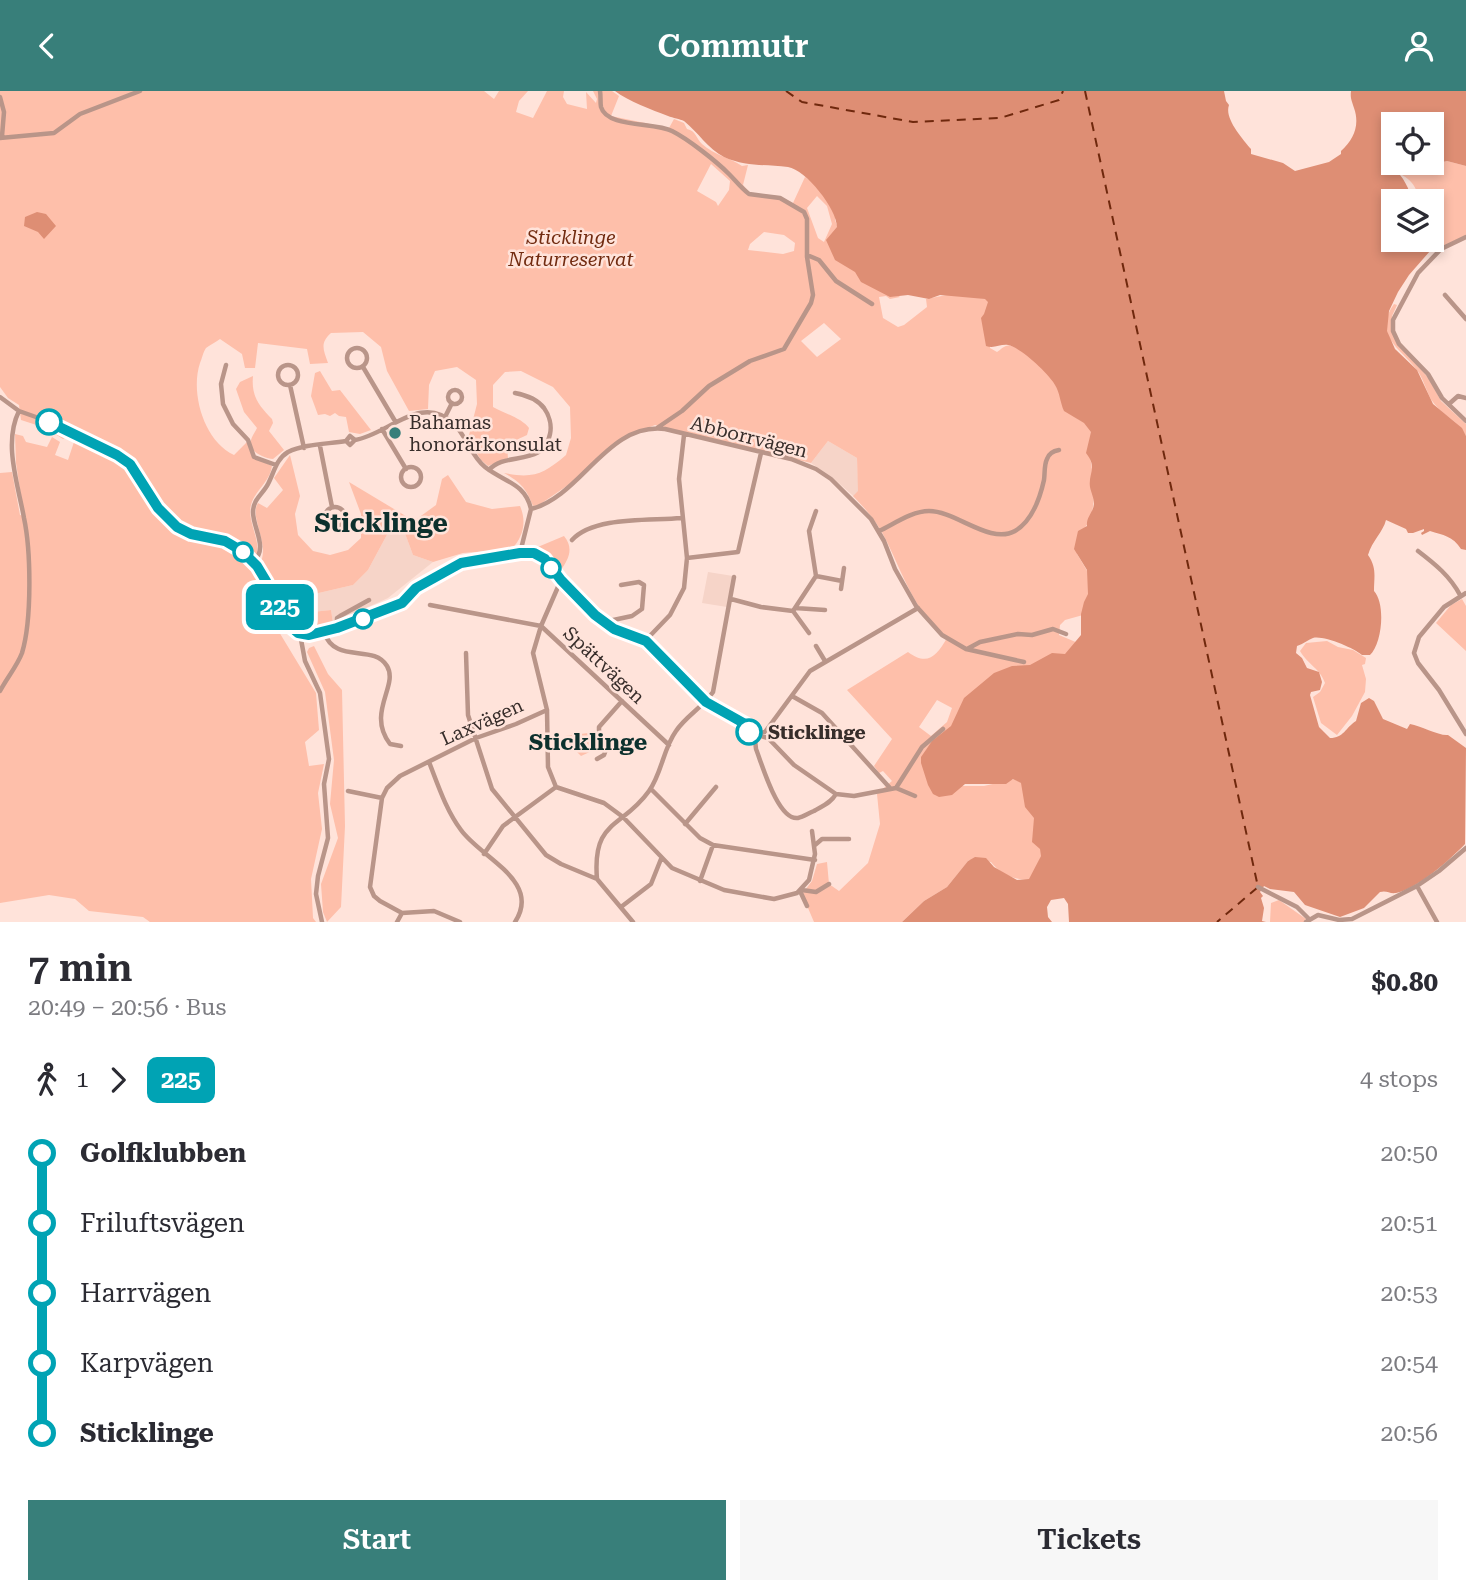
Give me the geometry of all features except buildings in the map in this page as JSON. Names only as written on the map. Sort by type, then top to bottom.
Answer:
[{"type":"street","points":[[1,100],[1,137],[54,133],[80,114],[140,91]]},
{"type":"street","points":[[531,509],[540,507],[573,484],[610,448],[644,430],[656,428],[682,411],[709,386],[758,357],[780,351],[788,345],[813,295],[807,255],[807,219],[799,207],[773,196],[748,194],[729,173],[672,131],[646,124],[626,124],[611,118],[601,107],[600,91]]},
{"type":"street","points":[[1466,237],[1441,249],[1418,273],[1393,320],[1399,344],[1423,367],[1442,398],[1466,421]]},
{"type":"street","points":[[807,255],[819,260],[836,282],[872,304]]},
{"type":"street","points":[[1445,295],[1466,319]]},
{"type":"street","points":[[360,348],[365,352],[367,362],[363,367],[355,368],[348,363],[347,356],[351,350],[360,348]]},
{"type":"street","points":[[226,365],[221,394],[227,414],[248,440],[254,457],[276,465]]},
{"type":"street","points":[[285,365],[295,367],[298,372],[298,379],[290,385],[282,383],[278,377],[280,369],[285,365]]},
{"type":"street","points":[[363,367],[395,421]]},
{"type":"street","points":[[290,385],[304,448]]},
{"type":"street","points":[[489,470],[502,461],[532,456],[542,449],[549,439],[550,423],[541,405],[530,397],[515,393]]},
{"type":"street","points":[[1449,404],[1458,396],[1466,398]]},
{"type":"street","points":[[0,397],[19,411],[64,427],[130,464],[158,508],[177,527],[191,534],[233,544],[253,562],[290,626],[300,634],[324,632],[402,603],[416,588],[461,563],[520,553],[539,555],[604,622],[614,629],[646,641],[706,702],[768,738],[794,765],[836,795],[854,796],[893,788],[922,747],[943,729]]},
{"type":"street","points":[[445,417],[452,403]]},
{"type":"street","points":[[0,691],[22,653],[30,573],[13,446],[13,432],[19,411]]},
{"type":"street","points":[[253,562],[260,553],[253,514],[254,503],[267,487],[276,465],[289,451],[346,441],[351,445],[355,440],[395,421],[422,413],[445,417],[458,429],[476,459],[520,488],[527,497],[531,509],[520,553]]},
{"type":"street","name":"Abborrvägen","points":[[656,428],[816,469],[831,479],[860,507],[879,531],[895,569],[918,608],[942,635],[966,649],[1024,662]]},
{"type":"street","points":[[382,429],[406,469]]},
{"type":"street","points":[[646,641],[670,615],[684,588],[687,558],[678,479],[684,435]]},
{"type":"street","points":[[320,446],[332,507]]},
{"type":"street","points":[[879,531],[905,518],[930,511],[993,533],[1008,534],[1017,530],[1028,520],[1036,503],[1044,481],[1047,457],[1059,450]]},
{"type":"street","points":[[687,558],[738,552],[761,453]]},
{"type":"street","points":[[406,469],[419,471],[421,480],[417,486],[411,487],[404,483],[402,474],[406,469]]},
{"type":"street","points":[[332,507],[340,509],[345,517],[343,523],[334,528],[329,526],[325,519],[327,511],[332,507]]},
{"type":"street","points":[[794,610],[816,576],[809,531],[816,511]]},
{"type":"street","points":[[572,540],[582,532],[600,525],[681,518]]},
{"type":"street","points":[[1418,551],[1444,572],[1463,594],[1444,607],[1419,637],[1414,653],[1418,663],[1465,730]]},
{"type":"street","points":[[841,589],[844,569]]},
{"type":"street","points":[[816,576],[842,581]]},
{"type":"street","points":[[597,879],[598,846],[603,835],[651,789],[677,730],[713,692],[734,577]]},
{"type":"street","points":[[561,580],[541,626],[533,653],[547,710],[548,767],[556,787],[604,803],[622,817],[672,868],[724,890],[774,899],[784,898],[801,890],[809,880],[815,860],[812,831]]},
{"type":"street","points":[[604,622],[632,617],[642,609],[644,585],[639,582],[621,585]]},
{"type":"street","points":[[731,599],[761,607],[825,610]]},
{"type":"street","points":[[337,628],[337,618],[340,615],[369,600]]},
{"type":"street","name":"Spättvägen","points":[[430,605],[541,626],[669,745]]},
{"type":"street","points":[[755,740],[765,732],[810,671],[918,608]]},
{"type":"street","points":[[794,610],[809,633]]},
{"type":"street","points":[[966,649],[980,642],[1018,634],[1032,635],[1053,629],[1066,634]]},
{"type":"street","points":[[324,632],[334,647],[378,658],[387,666],[390,679],[380,710],[382,728],[390,744],[401,746]]},
{"type":"street","points":[[300,634],[305,661],[320,693],[329,759],[324,785],[328,838],[316,894],[322,922]]},
{"type":"street","points":[[816,646],[825,661]]},
{"type":"street","points":[[466,653],[468,715],[492,789],[549,857],[597,879],[633,922]]},
{"type":"street","points":[[792,696],[822,713],[893,788],[915,796]]},
{"type":"street","points":[[597,759],[604,755],[607,747],[599,727],[622,701]]},
{"type":"street","name":"Laxvägen","points":[[382,799],[387,788],[400,776],[476,738],[547,710]]},
{"type":"street","points":[[747,725],[778,804],[791,817],[800,817],[832,800],[836,795]]},
{"type":"street","name":"Laxvägen","points":[[429,762],[458,827],[515,880],[521,891],[522,909],[517,922]]},
{"type":"street","points":[[484,854],[503,826],[556,787]]},
{"type":"street","points":[[685,824],[716,787]]},
{"type":"street","points":[[651,789],[700,838],[713,845],[815,860]]},
{"type":"street","points":[[348,791],[382,799],[370,887],[374,896],[402,913],[434,911],[460,922]]},
{"type":"street","points":[[814,846],[822,839],[849,839]]},
{"type":"street","points":[[700,881],[713,845]]},
{"type":"street","points":[[1258,887],[1297,907],[1307,921],[1318,915],[1339,920],[1352,919],[1417,886],[1466,848]]},
{"type":"street","points":[[621,907],[651,884],[661,859]]},
{"type":"street","points":[[801,890],[820,891],[829,884]]},
{"type":"street","points":[[1417,886],[1437,922]]},
{"type":"street","points":[[801,890],[807,906]]},
{"type":"street","points":[[397,922],[402,913]]},
{"type":"shaded area","points":[[615,91],[1224,91],[1231,122],[1251,149],[1251,154],[1283,163],[1295,171],[1329,162],[1341,154],[1356,126],[1351,91],[1466,91],[1466,166],[1444,162],[1444,112],[1381,112],[1381,175],[1400,175],[1408,189],[1381,189],[1381,252],[1429,252],[1398,292],[1389,311],[1387,331],[1395,349],[1417,370],[1433,404],[1462,428],[1466,436],[1466,550],[1443,535],[1430,531],[1422,535],[1424,529],[1408,533],[1406,529],[1386,520],[1368,555],[1374,568],[1374,591],[1381,614],[1380,633],[1374,650],[1370,655],[1362,655],[1324,638],[1313,638],[1297,646],[1296,653],[1307,668],[1319,672],[1322,682],[1320,690],[1311,692],[1310,695],[1319,727],[1330,738],[1335,738],[1356,721],[1361,703],[1369,698],[1374,701],[1383,719],[1407,729],[1410,724],[1448,735],[1466,748],[1465,844],[1414,886],[1396,893],[1380,892],[1364,908],[1340,917],[1305,905],[1294,892],[1264,886],[1260,892],[1264,908],[1262,921],[1266,922],[1069,922],[1068,904],[1064,898],[1051,900],[1047,907],[1048,917],[1052,922],[902,922],[924,901],[947,887],[968,861],[975,857],[986,858],[994,867],[1017,880],[1029,879],[1041,856],[1040,849],[1032,842],[1034,818],[1025,807],[1021,783],[1013,779],[1006,784],[965,784],[952,795],[939,797],[933,794],[928,785],[921,757],[932,741],[951,726],[964,698],[994,673],[1012,666],[1030,665],[1052,653],[1065,654],[1081,635],[1081,614],[1088,594],[1087,570],[1074,549],[1078,531],[1087,526],[1094,504],[1090,487],[1092,467],[1086,453],[1091,432],[1084,423],[1064,411],[1055,385],[1027,356],[1008,345],[986,346],[981,318],[988,302],[985,299],[940,295],[929,299],[908,295],[890,297],[861,282],[855,272],[835,260],[826,240],[837,227],[836,219],[819,191],[803,175],[788,167],[748,164],[724,157],[713,150],[684,121],[633,102]]},
{"type":"shaded area","points":[[37,212],[46,214],[56,226],[44,239],[38,232],[24,226],[25,217]]},
{"type":"shaded area","points":[[828,441],[857,458],[859,501],[811,463]]},
{"type":"shaded area","points":[[403,528],[413,555],[433,562],[388,598],[333,623],[331,610],[312,612],[310,595],[353,585],[368,570],[389,531]]},
{"type":"shaded area","points":[[708,572],[733,576],[727,607],[702,603]]},
{"type":"green space","name":"Sticklinge Naturreservat","points":[[0,91],[484,91],[494,99],[499,91],[528,91],[519,101],[516,112],[533,118],[547,91],[564,91],[563,97],[567,104],[587,109],[586,92],[596,103],[593,91],[612,91],[619,96],[611,116],[669,128],[674,119],[684,123],[702,144],[712,151],[742,166],[748,165],[743,185],[750,193],[778,196],[793,203],[805,177],[817,186],[836,214],[838,228],[832,241],[900,297],[879,297],[883,318],[898,327],[927,307],[926,299],[952,294],[988,299],[990,348],[997,352],[1009,346],[1029,356],[1053,379],[1075,416],[1092,430],[1090,455],[1094,486],[1093,508],[1090,519],[1078,534],[1077,554],[1089,574],[1090,593],[1083,615],[1065,620],[1060,625],[1059,635],[1078,643],[1066,654],[967,716],[933,742],[925,752],[961,786],[984,786],[1014,779],[1022,783],[1036,816],[1044,849],[1031,880],[1009,876],[991,862],[969,860],[947,887],[924,901],[902,922],[814,922],[802,894],[812,881],[817,864],[827,862],[829,884],[839,891],[868,863],[880,824],[877,794],[892,781],[883,771],[879,773],[874,766],[892,739],[847,690],[908,652],[921,659],[931,657],[947,638],[927,619],[919,607],[879,528],[853,496],[858,491],[857,458],[828,441],[811,463],[655,425],[627,436],[577,479],[539,505],[533,506],[522,486],[504,473],[538,473],[566,455],[571,438],[570,407],[553,387],[521,371],[505,372],[493,385],[493,407],[518,419],[529,428],[527,435],[510,446],[508,458],[488,466],[468,439],[477,404],[476,380],[457,367],[435,371],[429,385],[428,409],[409,411],[387,371],[381,347],[363,332],[331,333],[324,346],[328,363],[310,364],[307,349],[258,343],[255,368],[245,368],[242,354],[220,339],[205,350],[197,375],[198,402],[207,428],[215,439],[234,455],[247,442],[252,456],[272,466],[251,505],[257,554],[254,556],[230,536],[278,612],[281,621],[273,622],[316,693],[319,730],[305,742],[309,766],[324,764],[318,793],[322,829],[311,879],[313,918],[316,922],[150,922],[143,917],[89,911],[75,899],[49,895],[0,903],[0,473],[12,472],[20,515],[24,516],[16,463],[15,434],[23,436],[26,442],[47,447],[52,437],[60,442],[55,455],[68,460],[74,442],[67,437],[63,439],[55,434],[55,431],[21,420],[19,405],[8,398],[0,387]],"holes":[[[711,164],[730,181],[729,190],[718,206],[697,191]],[[817,196],[827,206],[832,224],[824,242],[818,238],[807,208]],[[764,232],[784,235],[795,243],[794,251],[783,254],[748,250],[750,244]],[[824,323],[841,339],[817,357],[801,341]],[[937,700],[952,708],[947,722],[931,736],[919,727]]]},
{"type":"green space","points":[[1444,162],[1466,166],[1466,236],[1444,247],[1444,189],[1416,189],[1401,175],[1444,175]]},
{"type":"green space","points":[[1394,304],[1397,305],[1392,316],[1393,335],[1429,379],[1441,401],[1466,424],[1466,436],[1433,402],[1419,373],[1392,342],[1386,325]]},
{"type":"green space","points":[[320,371],[332,391],[340,390],[371,430],[360,434],[349,432],[346,417],[335,413],[330,416],[318,415],[311,396],[315,373]]},
{"type":"green space","points":[[253,376],[253,389],[257,400],[272,419],[269,431],[284,450],[273,459],[261,456],[252,448],[251,440],[257,428],[244,412],[236,389],[240,382]]},
{"type":"green space","points":[[290,455],[300,496],[295,514],[298,535],[313,551],[330,555],[348,550],[361,538],[361,514],[349,482],[414,521],[436,505],[442,479],[448,475],[466,502],[492,509],[520,506],[523,518],[521,534],[512,549],[463,553],[433,562],[413,555],[403,528],[389,531],[368,570],[353,585],[310,595],[312,612],[331,610],[333,623],[314,628],[300,627],[295,624],[274,580],[261,562],[263,546],[256,515],[258,503],[267,508],[283,490],[274,478]]},
{"type":"green space","points":[[564,536],[569,545],[569,553],[560,571],[544,553],[533,549]]},
{"type":"green space","points":[[1462,599],[1466,606],[1466,651],[1436,623],[1451,605]]},
{"type":"green space","points":[[1327,641],[1353,650],[1366,658],[1365,664],[1362,665],[1366,679],[1365,692],[1352,716],[1337,735],[1321,723],[1313,697],[1325,683],[1323,678],[1300,651],[1306,643]]},
{"type":"green space","points":[[314,646],[328,674],[342,690],[345,826],[341,907],[327,922],[323,912],[321,884],[338,838],[330,804],[334,760],[325,692],[307,652]]},
{"type":"green space","points":[[596,732],[604,745],[601,752],[594,750],[581,756],[563,738],[565,736]]},
{"type":"green space","points":[[1279,900],[1306,919],[1304,922],[1270,922],[1271,903]]},
{"type":"ferry route","points":[[786,91],[802,102],[913,122],[1000,118],[1059,100],[1063,91]]},
{"type":"ferry route","points":[[1085,91],[1258,887],[1217,922]]},
{"type":"bus line","name":"225","points":[[49,422],[64,427],[130,464],[158,508],[184,532],[225,541],[242,551],[257,566],[290,626],[298,633],[309,635],[324,632],[386,610],[402,603],[412,591],[428,580],[461,563],[534,553],[545,559],[595,615],[608,625],[654,646],[706,702],[747,725],[749,732]]},
{"type":"place","name":"Bahamas honorärkonsulat","points":[[395,433]]},
{"type":"place","name":"Sticklinge","points":[[749,732]]},
{"type":"district","name":"Sticklinge","points":[[381,523]]},
{"type":"district","name":"Sticklinge","points":[[588,742]]}]
